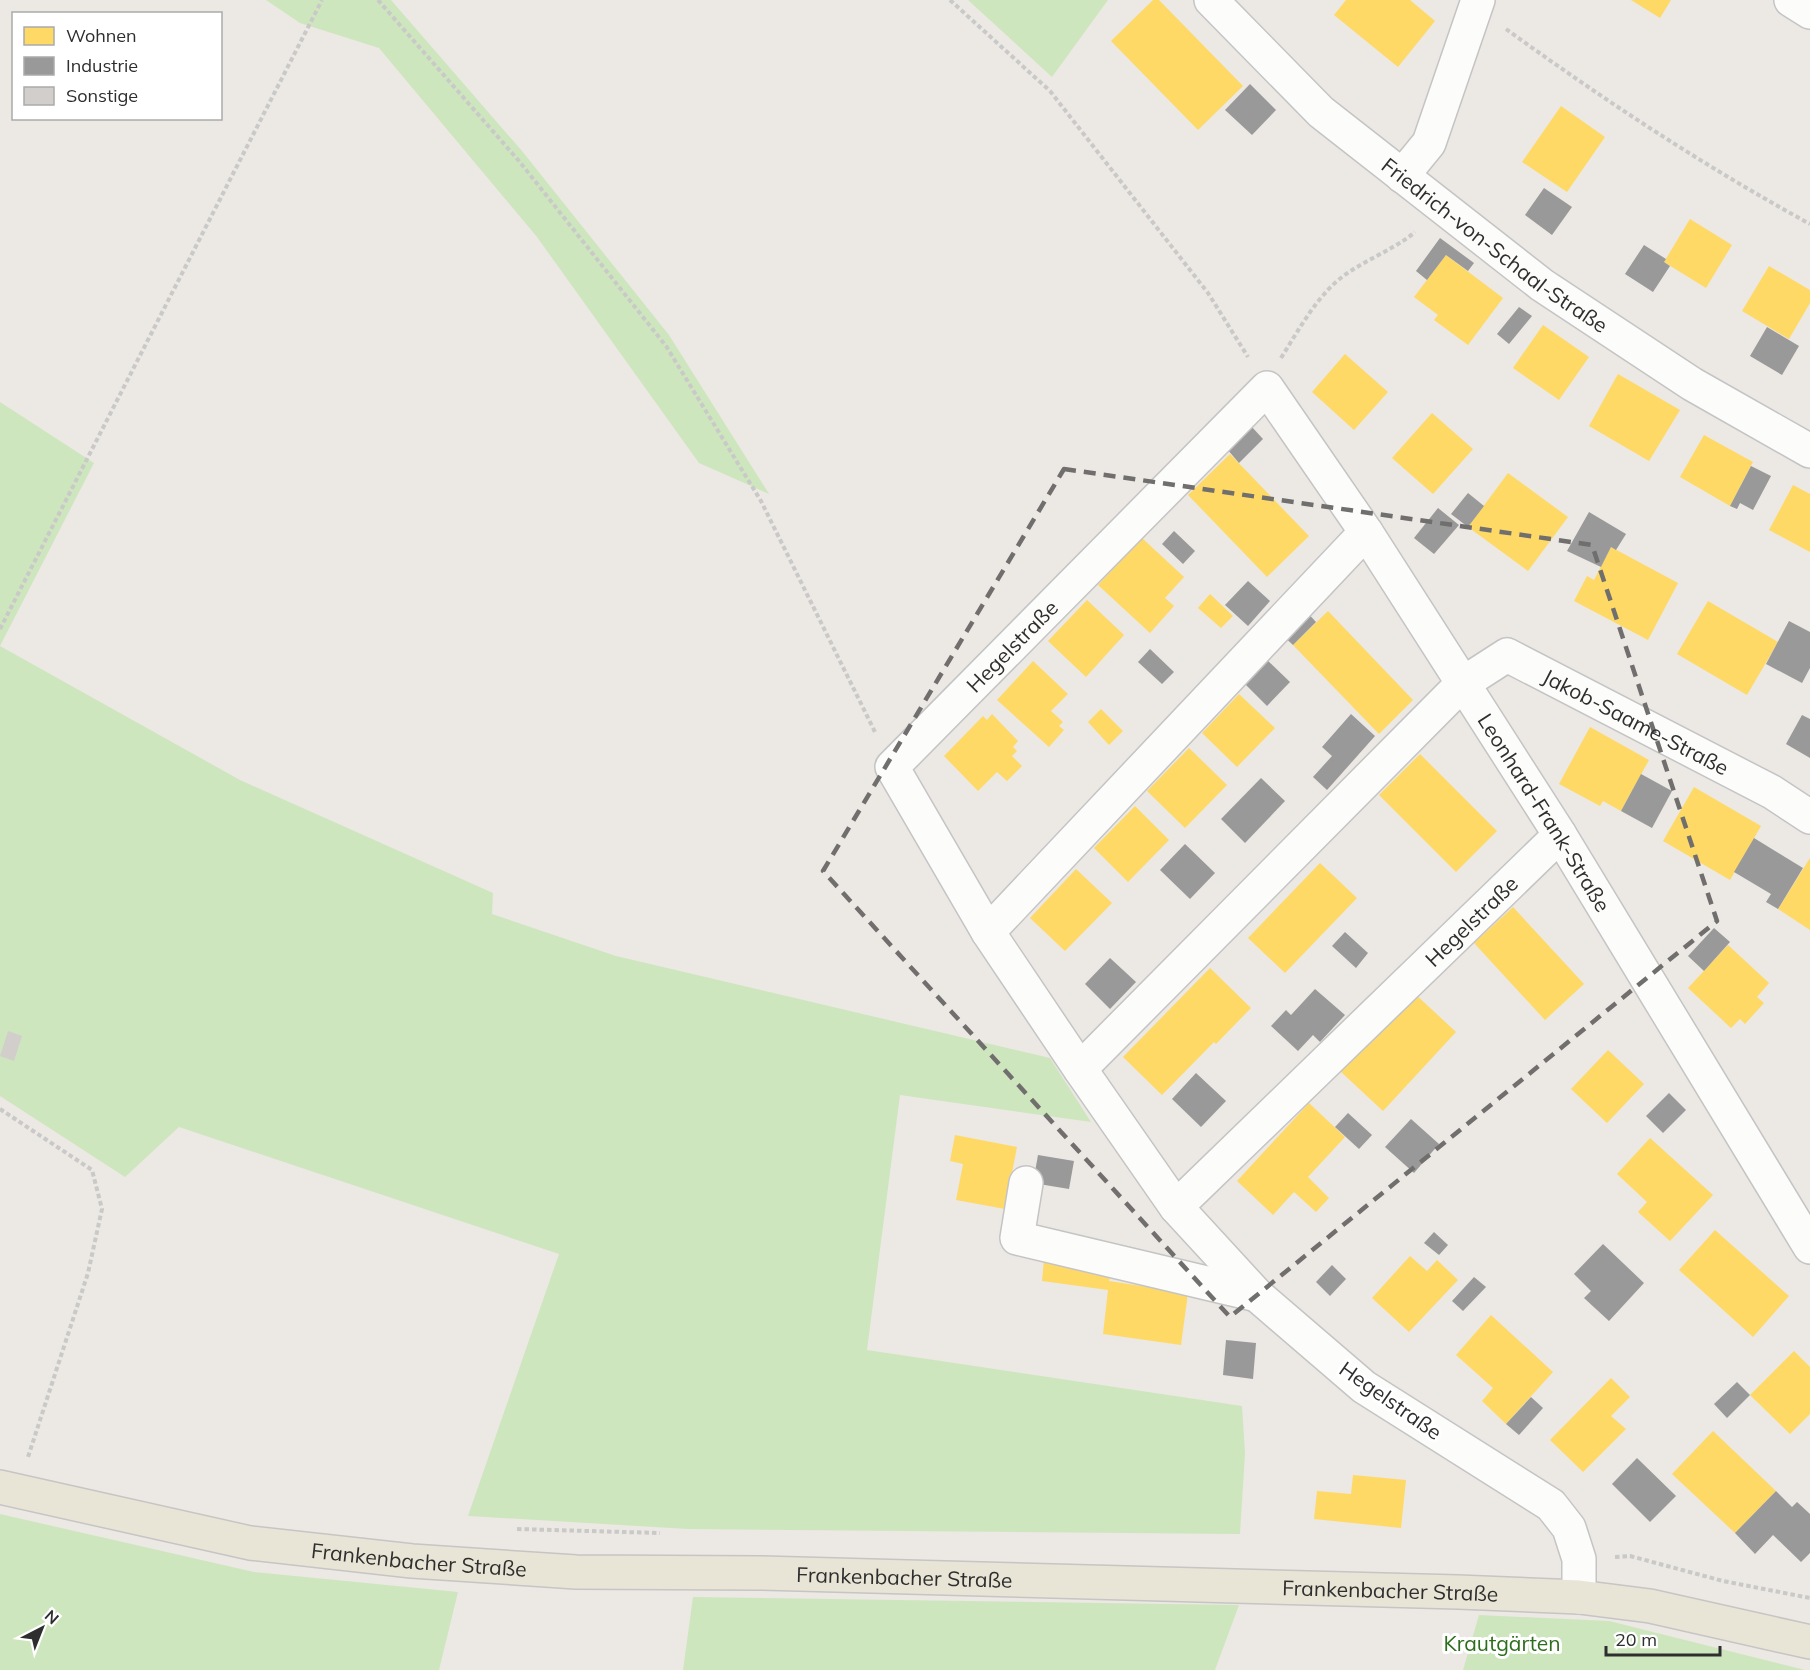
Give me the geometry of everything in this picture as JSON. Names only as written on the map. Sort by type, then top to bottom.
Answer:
[{"type":"main road","name":"Frankenbacher Straße","points":[[0,1487],[250,1543],[447,1563],[576,1572],[760,1574],[1579,1597],[1650,1606],[1810,1642]]},
{"type":"street","name":"Friedrich-von-Schaal-Straße","points":[[1211,0],[1322,112],[1542,285],[1692,384],[1810,451]]},
{"type":"street","points":[[1791,0],[1810,12]]},
{"type":"street","points":[[1402,176],[1429,143],[1477,4]]},
{"type":"street","name":"Hegelstraße","points":[[1267,388],[892,766],[988,932],[1176,1207],[1257,1295],[1364,1387],[1551,1505],[1569,1528],[1579,1559],[1579,1597]]},
{"type":"street","name":"Leonhard-Frank-Straße","points":[[1267,388],[1366,532],[1560,835],[1810,1247]]},
{"type":"street","points":[[988,932],[1366,532]]},
{"type":"street","name":"Jakob-Saame-Straße","points":[[1462,684],[1507,655],[1772,792],[1810,817]]},
{"type":"street","points":[[1080,1069],[1462,684]]},
{"type":"street","name":"Hegelstraße","points":[[1176,1207],[1560,835]]},
{"type":"street","points":[[1026,1184],[1017,1238],[1257,1295]]},
{"type":"path","points":[[0,629],[322,0]]},
{"type":"path","points":[[378,0],[519,161],[666,346],[761,501],[892,766]]},
{"type":"path","points":[[950,0],[1050,91],[1208,293],[1267,388]]},
{"type":"path","points":[[1477,4],[1636,120],[1746,189],[1810,224]]},
{"type":"path","points":[[1267,388],[1275,368],[1302,324],[1320,299],[1337,281],[1401,244],[1441,206]]},
{"type":"path","points":[[0,1109],[92,1170],[102,1209],[88,1273],[26,1463]]},
{"type":"path","points":[[515,1529],[670,1534]]},
{"type":"path","points":[[1579,1559],[1630,1556],[1723,1581],[1810,1598]]},
{"type":"highlighted area","points":[[1064,469],[1592,545],[1717,921],[1230,1317],[823,871]]},
{"type":"green space","points":[[266,0],[391,0],[522,151],[669,335],[769,494],[699,463],[537,237],[379,48],[300,23]]},
{"type":"green space","points":[[968,0],[1108,0],[1052,77]]},
{"type":"green space","points":[[0,402],[94,463],[0,646]]},
{"type":"green space","points":[[0,646],[240,780],[493,893],[492,914],[616,956],[1050,1058],[1091,1122],[900,1095],[867,1350],[1242,1406],[1245,1453],[1240,1534],[688,1529],[468,1516],[559,1254],[179,1127],[125,1177],[0,1096]]},
{"type":"green space","points":[[0,1514],[254,1572],[458,1592],[439,1670],[0,1670]]},
{"type":"green space","points":[[693,1597],[1239,1605],[1215,1670],[683,1670]]},
{"type":"green space","name":"Krautgärten","points":[[1479,1615],[1609,1621],[1805,1670],[1463,1670]]},
{"type":"building: Wohnen","points":[[1153,0],[1159,0],[1243,86],[1198,130],[1111,41]]},
{"type":"building: Wohnen","points":[[1346,0],[1410,0],[1435,21],[1398,67],[1334,15]]},
{"type":"building: Wohnen","points":[[1631,0],[1671,0],[1660,18]]},
{"type":"building: Wohnen","points":[[1561,106],[1605,137],[1567,192],[1522,162]]},
{"type":"building: Wohnen","points":[[1690,219],[1732,245],[1706,288],[1664,262]]},
{"type":"building: Wohnen","points":[[1446,255],[1503,298],[1468,345],[1434,320],[1438,315],[1414,297]]},
{"type":"building: Wohnen","points":[[1769,266],[1810,290],[1810,303],[1789,339],[1742,311]]},
{"type":"building: Wohnen","points":[[1543,325],[1589,357],[1559,400],[1513,368]]},
{"type":"building: Wohnen","points":[[1345,354],[1388,392],[1354,430],[1312,392]]},
{"type":"building: Wohnen","points":[[1618,374],[1680,410],[1649,461],[1589,426]]},
{"type":"building: Wohnen","points":[[1432,413],[1473,449],[1433,494],[1392,458]]},
{"type":"building: Wohnen","points":[[1704,435],[1753,462],[1730,506],[1680,477]]},
{"type":"building: Wohnen","points":[[1230,454],[1309,536],[1267,577],[1188,495]]},
{"type":"building: Wohnen","points":[[1508,473],[1568,517],[1528,571],[1468,527]]},
{"type":"building: Wohnen","points":[[1793,485],[1810,494],[1810,552],[1769,530]]},
{"type":"building: Wohnen","points":[[1142,538],[1184,577],[1165,598],[1174,606],[1150,633],[1098,585]]},
{"type":"building: Wohnen","points":[[1611,547],[1678,583],[1648,640],[1574,601],[1587,576],[1594,580]]},
{"type":"building: Wohnen","points":[[1210,594],[1233,616],[1221,628],[1198,608]]},
{"type":"building: Wohnen","points":[[1087,600],[1124,635],[1086,677],[1048,641]]},
{"type":"building: Wohnen","points":[[1708,601],[1778,642],[1747,695],[1677,654]]},
{"type":"building: Wohnen","points":[[1328,611],[1413,700],[1379,734],[1293,645]]},
{"type":"building: Wohnen","points":[[1033,661],[1068,694],[1051,711],[1063,722],[1059,726],[1064,730],[1049,747],[997,700]]},
{"type":"building: Wohnen","points":[[1239,694],[1275,728],[1237,767],[1202,733]]},
{"type":"building: Wohnen","points":[[1101,709],[1123,731],[1109,745],[1088,722]]},
{"type":"building: Wohnen","points":[[992,714],[1018,741],[1013,747],[1017,751],[1012,756],[1022,766],[1007,781],[997,772],[978,791],[944,756],[983,716],[987,720]]},
{"type":"building: Wohnen","points":[[1590,727],[1649,760],[1621,811],[1603,801],[1600,806],[1559,784]]},
{"type":"building: Wohnen","points":[[1189,748],[1227,785],[1185,828],[1147,791]]},
{"type":"building: Wohnen","points":[[1420,754],[1497,831],[1456,872],[1379,795]]},
{"type":"building: Wohnen","points":[[1694,787],[1761,826],[1730,880],[1663,841]]},
{"type":"building: Wohnen","points":[[1135,806],[1169,840],[1128,882],[1094,848]]},
{"type":"building: Wohnen","points":[[1810,858],[1810,930],[1778,909]]},
{"type":"building: Wohnen","points":[[1320,863],[1357,898],[1285,973],[1248,938]]},
{"type":"building: Wohnen","points":[[1076,869],[1112,903],[1065,951],[1030,918]]},
{"type":"building: Wohnen","points":[[1513,907],[1584,984],[1545,1020],[1474,943]]},
{"type":"building: Wohnen","points":[[1728,945],[1769,983],[1757,997],[1764,1003],[1745,1024],[1740,1019],[1731,1028],[1688,988]]},
{"type":"building: Wohnen","points":[[1210,968],[1251,1008],[1162,1095],[1123,1057]]},
{"type":"building: Wohnen","points":[[1414,993],[1456,1032],[1383,1111],[1340,1071]]},
{"type":"building: Wohnen","points":[[1608,1050],[1644,1084],[1607,1123],[1571,1089]]},
{"type":"building: Wohnen","points":[[1309,1103],[1345,1137],[1308,1177],[1329,1198],[1316,1212],[1294,1192],[1273,1215],[1237,1181]]},
{"type":"building: Wohnen","points":[[955,1135],[1017,1147],[1005,1209],[956,1200],[963,1164],[950,1161]]},
{"type":"building: Wohnen","points":[[1650,1138],[1713,1195],[1670,1241],[1638,1212],[1647,1202],[1617,1174]]},
{"type":"building: Wohnen","points":[[1715,1230],[1789,1296],[1753,1337],[1679,1270]]},
{"type":"building: Wohnen","points":[[1410,1256],[1427,1271],[1437,1260],[1458,1280],[1409,1332],[1372,1298]]},
{"type":"building: Wohnen","points":[[1044,1259],[1112,1267],[1109,1281],[1188,1293],[1181,1345],[1103,1334],[1108,1290],[1042,1281]]},
{"type":"building: Wohnen","points":[[1491,1315],[1553,1372],[1506,1424],[1482,1401],[1493,1388],[1456,1355]]},
{"type":"building: Wohnen","points":[[1794,1351],[1810,1367],[1810,1414],[1790,1434],[1750,1395]]},
{"type":"building: Wohnen","points":[[1611,1378],[1630,1397],[1611,1416],[1626,1429],[1583,1472],[1550,1440]]},
{"type":"building: Wohnen","points":[[1713,1431],[1776,1491],[1735,1533],[1672,1474]]},
{"type":"building: Wohnen","points":[[1353,1475],[1406,1480],[1401,1528],[1314,1519],[1317,1491],[1351,1494]]},
{"type":"building: Industrie","points":[[1250,84],[1276,110],[1252,135],[1225,110]]},
{"type":"building: Industrie","points":[[1544,188],[1572,207],[1552,235],[1525,215]]},
{"type":"building: Industrie","points":[[1440,238],[1474,263],[1468,271],[1446,255],[1427,280],[1416,271]]},
{"type":"building: Industrie","points":[[1644,245],[1666,259],[1664,262],[1670,266],[1653,292],[1625,274]]},
{"type":"building: Industrie","points":[[1519,307],[1532,316],[1509,344],[1497,334]]},
{"type":"building: Industrie","points":[[1767,327],[1799,346],[1782,375],[1750,356]]},
{"type":"building: Industrie","points":[[1251,426],[1263,439],[1239,463],[1227,449]]},
{"type":"building: Industrie","points":[[1751,466],[1771,476],[1753,510],[1740,503],[1737,509],[1730,506]]},
{"type":"building: Industrie","points":[[1468,493],[1484,506],[1468,527],[1451,514]]},
{"type":"building: Industrie","points":[[1438,508],[1459,525],[1434,554],[1414,538]]},
{"type":"building: Industrie","points":[[1589,512],[1626,534],[1616,550],[1611,547],[1601,567],[1567,551]]},
{"type":"building: Industrie","points":[[1174,531],[1195,551],[1183,564],[1162,544]]},
{"type":"building: Industrie","points":[[1248,581],[1270,601],[1248,626],[1225,605]]},
{"type":"building: Industrie","points":[[1304,609],[1316,622],[1293,645],[1279,632]]},
{"type":"building: Industrie","points":[[1789,621],[1810,632],[1810,668],[1802,683],[1766,664]]},
{"type":"building: Industrie","points":[[1150,649],[1174,672],[1162,684],[1138,662]]},
{"type":"building: Industrie","points":[[1264,657],[1290,682],[1267,706],[1242,681]]},
{"type":"building: Industrie","points":[[1351,714],[1375,736],[1327,790],[1313,777],[1332,756],[1322,747]]},
{"type":"building: Industrie","points":[[1802,715],[1810,719],[1810,758],[1786,744]]},
{"type":"building: Industrie","points":[[1641,774],[1672,791],[1652,828],[1621,811]]},
{"type":"building: Industrie","points":[[1261,778],[1285,801],[1245,843],[1221,819]]},
{"type":"building: Industrie","points":[[1754,838],[1803,868],[1778,909],[1766,902],[1771,894],[1734,872]]},
{"type":"building: Industrie","points":[[1185,844],[1215,873],[1190,899],[1160,870]]},
{"type":"building: Industrie","points":[[1714,928],[1730,942],[1704,971],[1688,956]]},
{"type":"building: Industrie","points":[[1345,932],[1368,953],[1356,968],[1332,946]]},
{"type":"building: Industrie","points":[[1110,958],[1136,982],[1110,1009],[1085,984]]},
{"type":"building: Industrie","points":[[1315,989],[1345,1015],[1320,1042],[1313,1035],[1298,1051],[1271,1026],[1286,1010],[1291,1015]]},
{"type":"building: Industrie","points":[[1196,1073],[1226,1101],[1201,1127],[1172,1099]]},
{"type":"building: Industrie","points":[[1669,1093],[1686,1110],[1663,1133],[1646,1116]]},
{"type":"building: Industrie","points":[[1348,1113],[1372,1135],[1359,1149],[1335,1127]]},
{"type":"building: Industrie","points":[[1411,1119],[1439,1144],[1414,1173],[1385,1147]]},
{"type":"building: Industrie","points":[[1038,1155],[1074,1161],[1069,1189],[1033,1183]]},
{"type":"building: Industrie","points":[[1434,1232],[1448,1245],[1439,1255],[1424,1243]]},
{"type":"building: Industrie","points":[[1603,1244],[1644,1283],[1609,1321],[1584,1298],[1591,1291],[1574,1274]]},
{"type":"building: Industrie","points":[[1332,1265],[1346,1279],[1330,1296],[1316,1282]]},
{"type":"building: Industrie","points":[[1474,1277],[1486,1287],[1463,1311],[1452,1301]]},
{"type":"building: Industrie","points":[[1226,1340],[1256,1343],[1253,1379],[1223,1375]]},
{"type":"building: Industrie","points":[[1737,1382],[1750,1395],[1727,1418],[1714,1404]]},
{"type":"building: Industrie","points":[[1531,1397],[1543,1408],[1519,1435],[1506,1424]]},
{"type":"building: Industrie","points":[[1637,1458],[1676,1496],[1650,1522],[1612,1484]]},
{"type":"building: Industrie","points":[[1776,1491],[1792,1507],[1797,1502],[1810,1514],[1810,1553],[1801,1562],[1773,1535],[1755,1554],[1735,1533]]},
{"type":"building: Sonstige","points":[[8,1031],[22,1036],[14,1061],[0,1056]]}]
